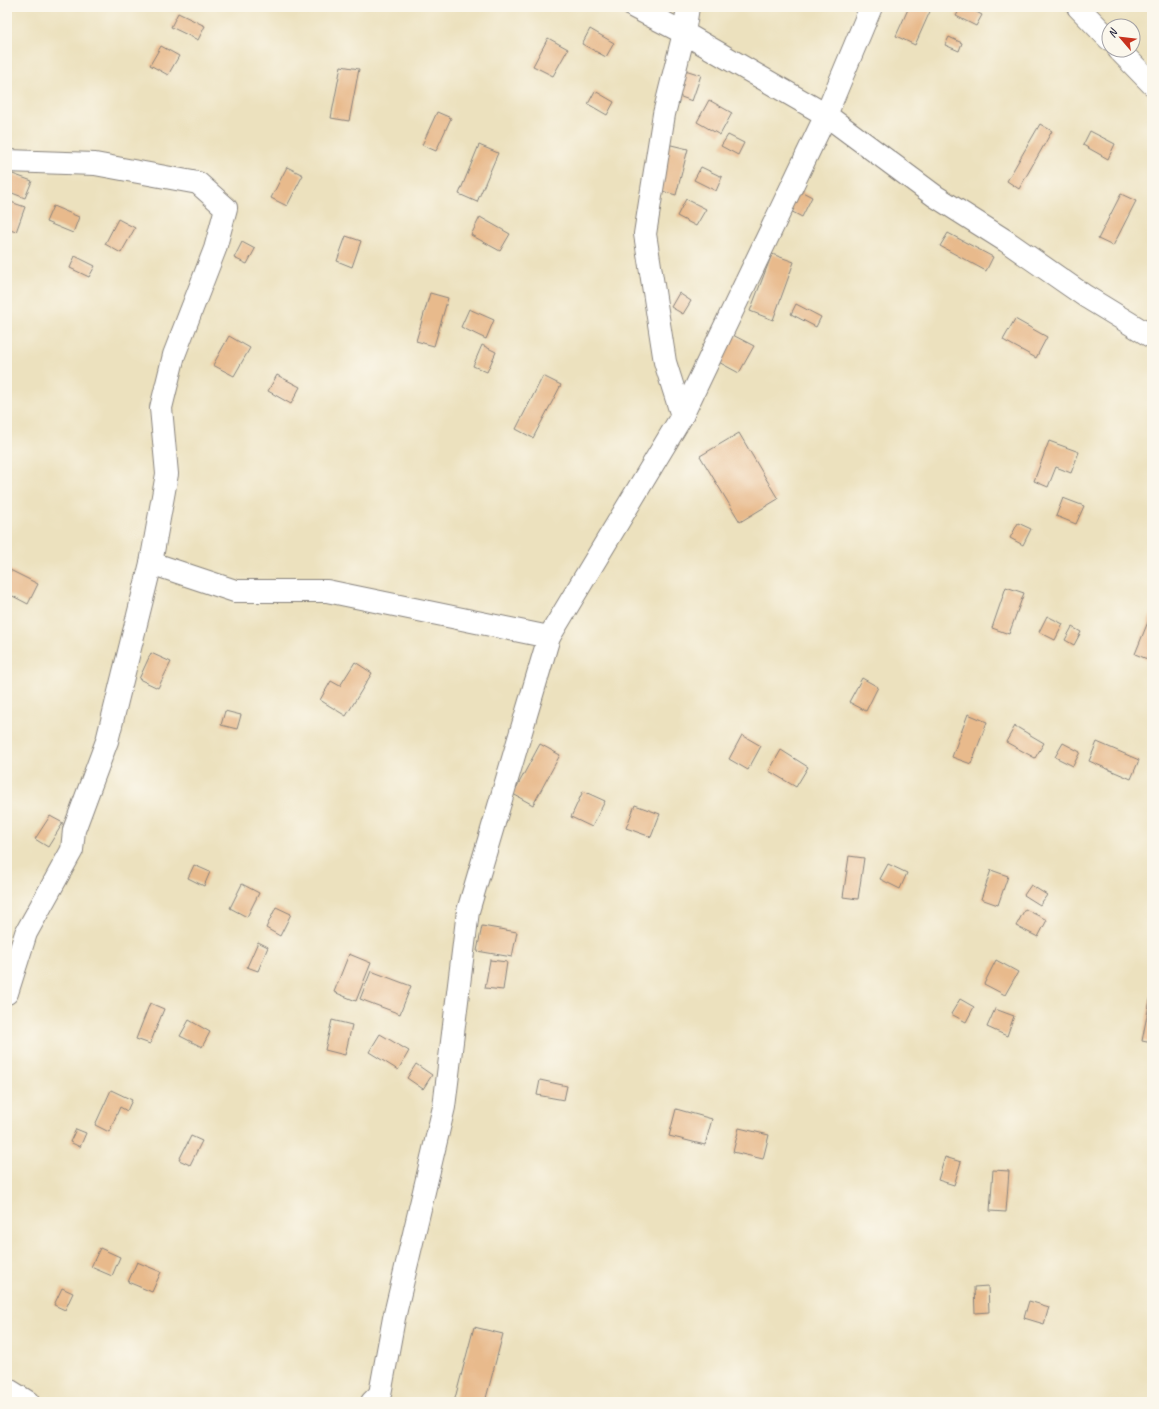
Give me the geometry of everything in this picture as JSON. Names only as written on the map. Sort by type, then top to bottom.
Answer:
[{"type":"street","points":[[634,7],[826,115],[935,196],[1006,241],[1085,296],[1152,337]]},
{"type":"street","points":[[682,416],[665,362],[645,234],[664,114],[684,34],[688,7]]},
{"type":"street","points":[[372,1402],[380,1394],[394,1318],[444,1107],[468,911],[549,637],[682,416],[826,115],[871,7]]},
{"type":"street","points":[[1078,7],[1101,31]]},
{"type":"street","points":[[1127,58],[1152,84]]},
{"type":"street","points":[[7,161],[94,164],[198,183],[226,208],[215,249],[174,355],[161,408],[167,474],[151,564],[107,740],[74,830],[72,850],[26,933],[7,993]]},
{"type":"street","points":[[151,564],[235,591],[327,591],[549,637]]},
{"type":"street","points":[[7,1389],[28,1402]]},
{"type":"building","points":[[909,7],[932,7],[915,45],[896,36]]},
{"type":"building","points":[[961,7],[967,7],[982,15],[976,26],[956,16]]},
{"type":"building","points":[[178,13],[205,26],[198,40],[171,27]]},
{"type":"building","points":[[590,29],[614,43],[606,57],[582,44]]},
{"type":"building","points":[[949,37],[962,43],[959,51],[945,45]]},
{"type":"building","points":[[548,38],[568,49],[553,76],[533,66]]},
{"type":"building","points":[[161,46],[179,56],[168,75],[150,65]]},
{"type":"building","points":[[341,66],[359,69],[349,121],[331,118]]},
{"type":"building","points":[[685,70],[701,75],[692,101],[676,95]]},
{"type":"building","points":[[595,91],[614,102],[607,115],[588,104]]},
{"type":"building","points":[[709,100],[732,113],[720,135],[697,122]]},
{"type":"building","points":[[437,112],[451,118],[436,151],[422,145]]},
{"type":"building","points":[[1040,124],[1052,131],[1019,189],[1007,181]]},
{"type":"building","points":[[1090,131],[1115,144],[1108,159],[1083,145]]},
{"type":"building","points":[[728,135],[744,143],[738,155],[721,146]]},
{"type":"building","points":[[667,144],[688,149],[676,195],[655,189]]},
{"type":"building","points":[[479,145],[498,153],[477,202],[459,194]]},
{"type":"building","points":[[287,167],[303,175],[287,206],[271,198]]},
{"type":"building","points":[[701,167],[722,177],[716,191],[694,180]]},
{"type":"building","points":[[7,172],[32,181],[25,198],[7,191]]},
{"type":"building","points":[[795,188],[812,197],[802,217],[785,208]]},
{"type":"building","points":[[1121,194],[1136,201],[1113,246],[1098,239]]},
{"type":"building","points":[[686,199],[706,209],[696,226],[677,216]]},
{"type":"building","points":[[8,201],[25,207],[16,232],[7,229]]},
{"type":"building","points":[[53,206],[79,217],[73,233],[46,222]]},
{"type":"building","points":[[480,217],[510,234],[500,251],[471,235]]},
{"type":"building","points":[[118,219],[135,228],[121,253],[105,244]]},
{"type":"building","points":[[948,233],[993,257],[986,271],[940,246]]},
{"type":"building","points":[[346,236],[361,241],[352,267],[337,261]]},
{"type":"building","points":[[242,242],[255,249],[247,264],[234,258]]},
{"type":"building","points":[[772,254],[794,262],[773,320],[750,311]]},
{"type":"building","points":[[75,256],[95,266],[89,277],[70,268]]},
{"type":"building","points":[[430,293],[448,298],[434,346],[416,341]]},
{"type":"building","points":[[679,293],[691,301],[683,314],[671,307]]},
{"type":"building","points":[[796,304],[821,317],[816,327],[791,314]]},
{"type":"building","points":[[469,309],[494,320],[486,339],[461,327]]},
{"type":"building","points":[[1015,319],[1047,337],[1036,358],[1003,340]]},
{"type":"building","points":[[727,332],[754,346],[739,373],[713,359]]},
{"type":"building","points":[[229,336],[250,348],[234,376],[213,365]]},
{"type":"building","points":[[482,345],[496,352],[487,372],[473,366]]},
{"type":"building","points":[[277,375],[300,387],[291,404],[268,391]]},
{"type":"building","points":[[543,376],[561,385],[533,438],[516,429]]},
{"type":"building","points":[[739,433],[778,499],[740,522],[700,456]]},
{"type":"building","points":[[1049,441],[1079,452],[1071,473],[1056,467],[1048,487],[1034,481]]},
{"type":"building","points":[[1063,498],[1084,506],[1076,524],[1056,516]]},
{"type":"building","points":[[1018,523],[1031,529],[1023,545],[1010,538]]},
{"type":"building","points":[[8,569],[38,584],[28,604],[7,593]]},
{"type":"building","points":[[1006,587],[1024,593],[1009,634],[992,628]]},
{"type":"building","points":[[1152,612],[1152,661],[1135,654]]},
{"type":"building","points":[[1047,616],[1063,624],[1055,640],[1039,632]]},
{"type":"building","points":[[1072,627],[1081,632],[1074,645],[1065,640]]},
{"type":"building","points":[[151,653],[171,662],[158,688],[139,679]]},
{"type":"building","points":[[355,662],[372,673],[346,716],[320,700],[331,681],[340,686]]},
{"type":"building","points":[[862,678],[878,687],[866,711],[849,702]]},
{"type":"building","points":[[225,711],[241,715],[237,729],[221,725]]},
{"type":"building","points":[[968,714],[987,722],[971,764],[952,757]]},
{"type":"building","points":[[1015,726],[1044,743],[1035,758],[1006,742]]},
{"type":"building","points":[[742,735],[761,746],[748,770],[729,759]]},
{"type":"building","points":[[1097,742],[1139,760],[1131,779],[1089,761]]},
{"type":"building","points":[[1063,743],[1080,752],[1073,766],[1055,757]]},
{"type":"building","points":[[540,744],[560,755],[533,805],[513,794]]},
{"type":"building","points":[[781,750],[808,767],[796,787],[769,771]]},
{"type":"building","points":[[583,791],[605,801],[592,827],[571,817]]},
{"type":"building","points":[[635,805],[660,814],[651,837],[626,828]]},
{"type":"building","points":[[50,816],[63,823],[48,847],[35,839]]},
{"type":"building","points":[[849,856],[864,858],[858,899],[843,897]]},
{"type":"building","points":[[888,864],[907,873],[900,889],[880,879]]},
{"type":"building","points":[[194,865],[210,872],[204,886],[188,878]]},
{"type":"building","points":[[991,870],[1008,876],[998,905],[981,899]]},
{"type":"building","points":[[242,884],[259,893],[247,917],[230,908]]},
{"type":"building","points":[[1031,885],[1047,895],[1040,905],[1024,895]]},
{"type":"building","points":[[276,907],[291,914],[280,936],[266,928]]},
{"type":"building","points":[[1025,909],[1047,920],[1038,937],[1016,926]]},
{"type":"building","points":[[482,926],[517,932],[512,957],[477,951]]},
{"type":"building","points":[[258,942],[268,947],[258,971],[247,967]]},
{"type":"building","points":[[349,954],[371,963],[356,1001],[334,992]]},
{"type":"building","points":[[490,960],[507,962],[503,990],[485,988]]},
{"type":"building","points":[[996,960],[1018,972],[1005,995],[984,984]]},
{"type":"building","points":[[371,971],[411,986],[400,1014],[360,999]]},
{"type":"building","points":[[1152,995],[1152,1043],[1142,1041]]},
{"type":"building","points":[[960,999],[974,1007],[966,1022],[951,1014]]},
{"type":"building","points":[[150,1003],[164,1009],[150,1044],[136,1039]]},
{"type":"building","points":[[995,1009],[1014,1016],[1007,1036],[987,1027]]},
{"type":"building","points":[[189,1020],[210,1032],[202,1047],[180,1036]]},
{"type":"building","points":[[332,1020],[352,1025],[345,1055],[325,1050]]},
{"type":"building","points":[[380,1034],[409,1051],[398,1070],[369,1052]]},
{"type":"building","points":[[416,1064],[432,1075],[423,1089],[407,1078]]},
{"type":"building","points":[[540,1080],[567,1086],[564,1100],[537,1095]]},
{"type":"building","points":[[111,1090],[132,1100],[127,1111],[120,1107],[109,1132],[95,1125]]},
{"type":"building","points":[[676,1109],[712,1119],[705,1145],[669,1136]]},
{"type":"building","points":[[739,1128],[769,1135],[763,1159],[733,1152]]},
{"type":"building","points":[[76,1129],[86,1133],[80,1147],[70,1142]]},
{"type":"building","points":[[191,1136],[202,1141],[190,1165],[179,1160]]},
{"type":"building","points":[[945,1157],[961,1162],[954,1185],[938,1180]]},
{"type":"building","points":[[993,1170],[1009,1171],[1006,1212],[990,1211]]},
{"type":"building","points":[[100,1248],[120,1257],[112,1276],[91,1267]]},
{"type":"building","points":[[137,1262],[161,1272],[152,1292],[128,1282]]},
{"type":"building","points":[[988,1286],[989,1312],[975,1313],[974,1287]]},
{"type":"building","points":[[62,1288],[73,1293],[65,1310],[54,1305]]},
{"type":"building","points":[[1029,1301],[1049,1307],[1044,1324],[1024,1318]]},
{"type":"building","points":[[474,1327],[503,1334],[485,1402],[454,1402]]}]
